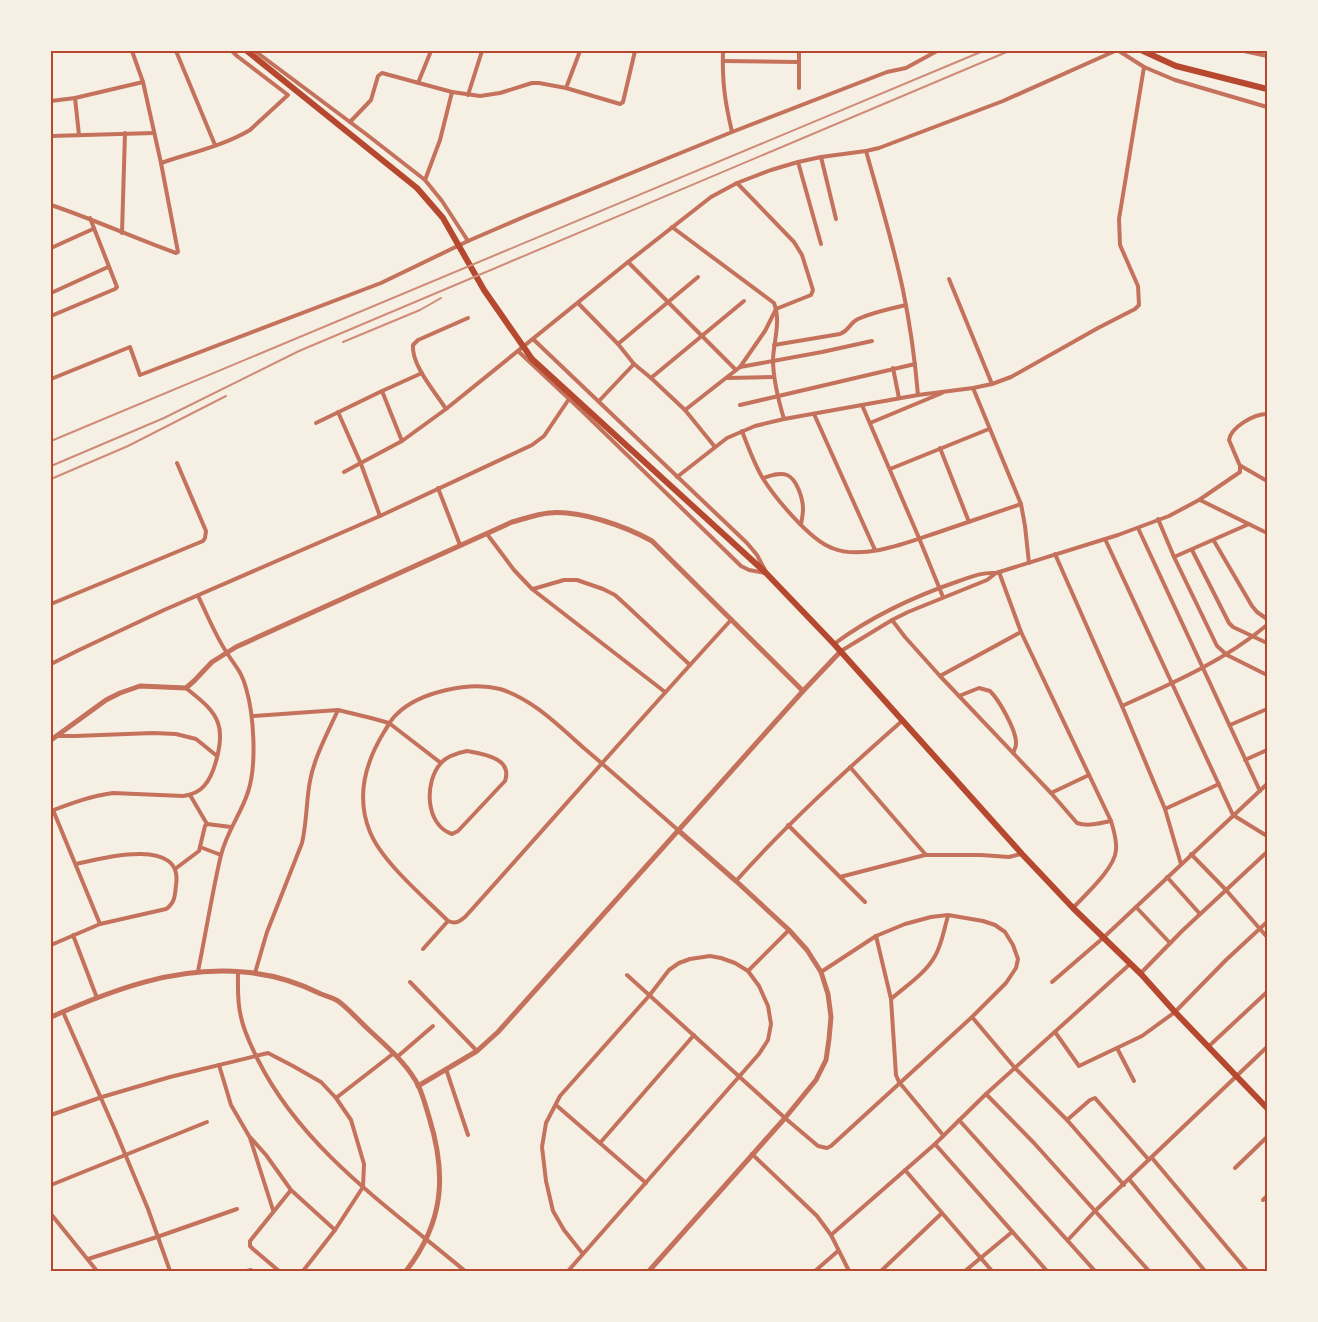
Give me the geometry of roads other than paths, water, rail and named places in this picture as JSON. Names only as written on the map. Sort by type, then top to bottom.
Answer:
[{"type":"main road","points":[[247,51],[417,188],[443,218],[484,290],[532,359],[766,573],[841,651],[1022,854],[1073,908],[1141,974],[1267,1108]]},
{"type":"main road","points":[[1143,51],[1176,66],[1267,89]]},
{"type":"street","points":[[52,205],[178,252],[143,82],[132,51]]},
{"type":"street","points":[[176,51],[215,145]]},
{"type":"street","points":[[161,163],[234,138],[250,130],[288,95],[232,51]]},
{"type":"street","points":[[255,51],[425,180],[468,241]]},
{"type":"street","points":[[418,83],[431,51]]},
{"type":"street","points":[[468,95],[482,51]]},
{"type":"street","points":[[566,88],[580,51]]},
{"type":"street","points":[[350,122],[371,99],[380,74],[383,73],[468,95],[500,93],[532,83],[566,88],[617,105],[621,104],[635,51]]},
{"type":"street","points":[[723,51],[725,100],[732,132]]},
{"type":"street","points":[[799,51],[799,88]]},
{"type":"street","points":[[51,379],[130,347],[140,375],[381,283],[468,241],[732,132],[887,72],[906,68],[937,51]]},
{"type":"street","points":[[344,472],[402,441],[446,409],[711,197],[737,183],[798,162],[885,146],[1004,101],[1117,51],[1144,67],[1175,81],[1267,107]]},
{"type":"street","points":[[1244,51],[1267,57]]},
{"type":"street","points":[[723,61],[798,62]]},
{"type":"street","points":[[677,477],[727,438],[784,418],[992,384],[1011,377],[1135,309],[1139,305],[1138,286],[1120,245],[1119,219],[1144,67]]},
{"type":"street","points":[[51,101],[75,98],[143,82]]},
{"type":"street","points":[[425,180],[440,140],[453,92]]},
{"type":"street","points":[[75,98],[79,135]]},
{"type":"street","points":[[122,232],[125,133]]},
{"type":"street","points":[[51,136],[154,133]]},
{"type":"street","points":[[866,151],[890,234],[906,305],[918,395]]},
{"type":"street","points":[[821,157],[836,219]]},
{"type":"street","points":[[798,162],[821,244]]},
{"type":"street","points":[[685,410],[738,368],[765,331],[776,309],[811,295],[813,290],[802,255],[794,242],[737,183]]},
{"type":"street","points":[[51,316],[116,288],[89,218]]},
{"type":"street","points":[[672,228],[774,303],[778,321],[774,345],[774,377],[784,418]]},
{"type":"street","points":[[51,248],[93,229]]},
{"type":"street","points":[[628,262],[702,336],[738,368]]},
{"type":"street","points":[[51,293],[108,267]]},
{"type":"street","points":[[618,344],[698,277]]},
{"type":"street","points":[[949,279],[992,384]]},
{"type":"street","points":[[651,378],[744,301]]},
{"type":"street","points":[[578,303],[634,364],[685,410],[715,447]]},
{"type":"street","points":[[774,345],[840,334],[848,330],[851,324],[859,318],[906,305]]},
{"type":"street","points":[[446,409],[422,374],[412,353],[412,345],[468,318]]},
{"type":"street","points":[[533,339],[747,543],[762,563],[766,573]]},
{"type":"street","points":[[738,368],[872,340]]},
{"type":"street","points":[[518,351],[741,567],[766,573]]},
{"type":"street","points":[[598,401],[634,364]]},
{"type":"street","points":[[740,405],[915,364]]},
{"type":"street","points":[[893,368],[899,398]]},
{"type":"street","points":[[316,423],[422,374]]},
{"type":"street","points":[[726,378],[774,377]]},
{"type":"street","points":[[973,388],[1021,504],[1029,562]]},
{"type":"street","points":[[382,391],[402,441]]},
{"type":"street","points":[[870,423],[946,392]]},
{"type":"street","points":[[51,664],[380,516],[538,441],[544,436],[569,399]]},
{"type":"street","points":[[862,405],[891,469],[943,597]]},
{"type":"street","points":[[338,412],[361,464],[380,516]]},
{"type":"street","points":[[834,644],[870,620],[939,588],[980,574],[997,573],[1105,539],[1180,511],[1240,472],[1240,466],[1230,444],[1230,434],[1240,425],[1267,413]]},
{"type":"street","points":[[813,414],[875,550]]},
{"type":"street","points":[[891,469],[989,429]]},
{"type":"street","points":[[742,431],[763,478],[783,505],[816,539],[831,548],[845,552],[875,550],[920,538],[1021,504]]},
{"type":"street","points":[[940,448],[969,522]]},
{"type":"street","points":[[51,604],[205,538],[206,531],[177,463]]},
{"type":"street","points":[[1240,466],[1267,481]]},
{"type":"street","points":[[763,478],[785,474],[795,482],[803,508],[801,525]]},
{"type":"street","points":[[438,488],[460,545]]},
{"type":"street","points":[[1200,500],[1267,533]]},
{"type":"street","points":[[186,688],[212,662],[226,652],[512,522],[548,513],[570,514],[602,521],[637,533],[652,542],[803,691]]},
{"type":"street","points":[[1158,519],[1217,646],[1227,655],[1267,675]]},
{"type":"street","points":[[1174,557],[1250,524]]},
{"type":"street","points":[[1138,527],[1260,791]]},
{"type":"street","points":[[487,534],[514,570],[532,589],[665,692]]},
{"type":"street","points":[[1105,539],[1233,815],[1267,836]]},
{"type":"street","points":[[1214,541],[1252,606],[1267,619]]},
{"type":"street","points":[[1192,550],[1226,619],[1233,627],[1267,643]]},
{"type":"street","points":[[1055,554],[1165,808],[1181,864]]},
{"type":"street","points":[[418,1086],[477,1051],[498,1032],[841,651],[892,620],[987,580],[997,573]]},
{"type":"street","points":[[997,573],[1021,632],[1111,821],[1116,839],[1115,858],[1109,868],[1073,908]]},
{"type":"street","points":[[532,589],[564,580],[577,580],[603,589],[615,595],[690,665]]},
{"type":"street","points":[[198,596],[226,652],[243,677],[253,716],[250,784],[221,855],[198,971]]},
{"type":"street","points":[[649,1271],[816,1080],[826,1060],[831,1017],[828,994],[821,972],[807,950],[789,930],[736,881],[602,764],[536,708],[516,695],[480,686],[462,687],[443,691],[406,706],[396,714],[378,741],[368,764],[364,781],[364,813],[370,833],[380,850],[448,921],[459,922],[465,917],[602,764],[665,692],[731,620]]},
{"type":"street","points":[[892,620],[940,676],[1077,823],[1091,825],[1111,821]]},
{"type":"street","points":[[1122,706],[1172,684],[1227,655],[1267,625]]},
{"type":"street","points":[[940,676],[1021,632]]},
{"type":"street","points":[[51,740],[106,700],[140,686],[186,688],[202,701],[218,723],[220,741],[217,756],[206,785],[198,791],[190,795],[113,793],[79,800],[52,811],[100,924]]},
{"type":"street","points":[[959,696],[979,688],[990,690],[1014,735],[1016,745],[1013,753]]},
{"type":"street","points":[[1230,725],[1267,709]]},
{"type":"street","points":[[253,716],[338,710],[389,723],[441,763]]},
{"type":"street","points":[[255,973],[267,932],[302,843],[312,770],[338,710]]},
{"type":"street","points":[[736,881],[788,825],[850,766],[903,721]]},
{"type":"street","points":[[57,736],[176,734],[196,739],[217,756]]},
{"type":"street","points":[[1245,760],[1267,750]]},
{"type":"street","points":[[467,751],[502,762],[507,775],[506,781],[458,831],[452,834],[446,832],[437,821],[432,811],[429,795],[430,781],[441,763],[449,756],[467,751]]},
{"type":"street","points":[[850,766],[926,855]]},
{"type":"street","points":[[1051,793],[1089,775]]},
{"type":"street","points":[[1165,808],[1219,784]]},
{"type":"street","points":[[1052,982],[1103,938],[1267,784]]},
{"type":"street","points":[[190,795],[207,824]]},
{"type":"street","points":[[207,824],[231,827]]},
{"type":"street","points":[[175,869],[196,853],[207,824]]},
{"type":"street","points":[[788,825],[865,902]]},
{"type":"street","points":[[200,847],[221,855]]},
{"type":"street","points":[[1141,974],[1170,943],[1267,852]]},
{"type":"street","points":[[51,945],[100,924],[165,909],[171,906],[174,899],[178,878],[171,863],[162,857],[153,854],[121,855],[76,864]]},
{"type":"street","points":[[840,877],[926,855],[1010,856],[1022,854]]},
{"type":"street","points":[[1191,854],[1226,890],[1267,938]]},
{"type":"street","points":[[1167,877],[1200,914]]},
{"type":"street","points":[[1136,907],[1170,943]]},
{"type":"street","points":[[627,975],[784,1118],[818,1146],[827,1148],[972,1017],[1006,983],[1016,968],[1017,960],[1013,945],[1005,932],[983,921],[948,915],[905,924],[876,936],[821,972]]},
{"type":"street","points":[[891,999],[918,976],[934,958],[939,950],[948,915]]},
{"type":"street","points":[[423,949],[448,921]]},
{"type":"street","points":[[1055,1032],[1078,1066],[1143,1036],[1175,1012],[1267,922]]},
{"type":"street","points":[[748,971],[789,930]]},
{"type":"street","points":[[73,935],[97,998]]},
{"type":"street","points":[[876,936],[891,999],[896,1075],[899,1082],[943,1136]]},
{"type":"street","points":[[568,1271],[646,1184],[740,1076],[768,1040],[771,1024],[768,1006],[759,986],[748,971],[721,958],[711,956],[679,963],[669,970],[649,996],[560,1096],[546,1123],[542,1147],[546,1181],[553,1211],[564,1230],[583,1254]]},
{"type":"street","points":[[831,1235],[936,1144],[986,1094],[1130,964]]},
{"type":"street","points":[[51,1017],[97,998],[151,980],[198,971],[267,975],[303,985],[338,1001],[396,1055],[418,1086],[433,1132],[439,1162],[440,1190],[434,1222],[427,1239],[406,1271]]},
{"type":"street","points":[[238,972],[241,1018],[250,1044],[277,1092],[298,1120],[326,1153],[363,1187],[465,1271]]},
{"type":"street","points":[[410,982],[477,1051]]},
{"type":"street","points":[[1208,1047],[1267,992]]},
{"type":"street","points":[[63,1012],[126,1155],[170,1271]]},
{"type":"street","points":[[972,1017],[1015,1068],[1067,1120],[1124,1185]]},
{"type":"street","points":[[336,1098],[433,1026]]},
{"type":"street","points":[[600,1143],[694,1035]]},
{"type":"street","points":[[1068,1239],[1267,1047]]},
{"type":"street","points":[[1117,1048],[1134,1081]]},
{"type":"street","points":[[51,1115],[170,1077],[268,1053],[321,1082],[336,1098],[351,1120],[364,1164],[363,1187],[335,1230],[303,1271]]},
{"type":"street","points":[[219,1065],[231,1105],[249,1136],[291,1190],[335,1230]]},
{"type":"street","points":[[446,1069],[468,1135]]},
{"type":"street","points":[[986,1094],[1034,1143],[1149,1271]]},
{"type":"street","points":[[1067,1120],[1095,1098],[1247,1271]]},
{"type":"street","points":[[556,1104],[646,1184]]},
{"type":"street","points":[[958,1120],[1095,1271]]},
{"type":"street","points":[[51,1185],[207,1122]]},
{"type":"street","points":[[249,1136],[273,1211]]},
{"type":"street","points":[[1235,1168],[1267,1137]]},
{"type":"street","points":[[936,1144],[1047,1271]]},
{"type":"street","points":[[752,1154],[817,1216],[831,1235],[849,1271]]},
{"type":"street","points":[[906,1170],[992,1271]]},
{"type":"street","points":[[1130,1179],[1205,1271]]},
{"type":"street","points":[[279,1271],[250,1246],[250,1241],[291,1190]]},
{"type":"street","points":[[1263,1200],[1267,1196]]},
{"type":"street","points":[[88,1259],[237,1209]]},
{"type":"street","points":[[881,1271],[942,1213]]},
{"type":"street","points":[[51,1214],[97,1271]]},
{"type":"street","points":[[965,1271],[1012,1232]]},
{"type":"street","points":[[815,1271],[838,1251]]},
{"type":"railway","points":[[51,441],[983,51]]},
{"type":"railway","points":[[51,466],[164,418],[299,351],[1009,51]]},
{"type":"railway","points":[[343,342],[420,310],[441,298]]},
{"type":"railway","points":[[51,479],[128,446],[226,396]]}]
